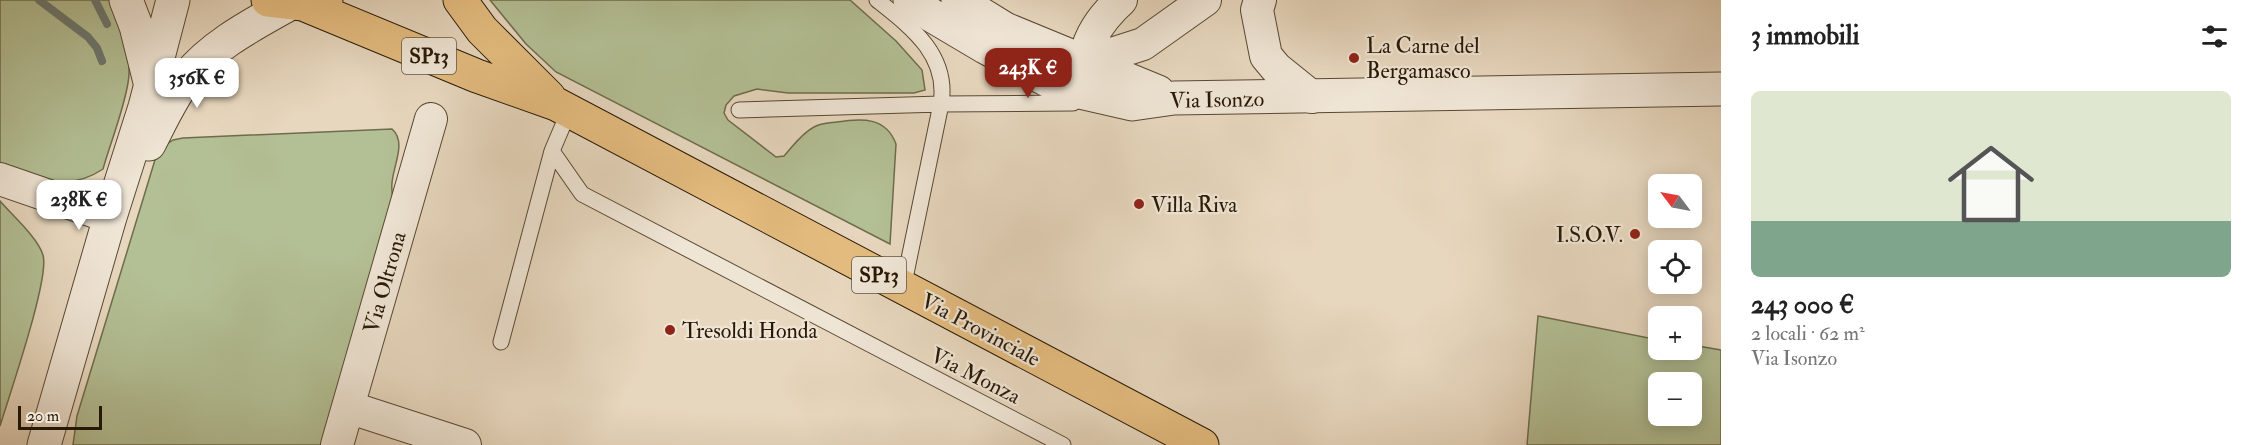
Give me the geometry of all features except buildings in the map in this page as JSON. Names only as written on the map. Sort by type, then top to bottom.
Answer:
[{"type":"main road","name":"Via Provinciale","points":[[459,0],[482,30],[563,108]]},
{"type":"main road","name":"Via Provinciale","points":[[297,2],[477,76],[563,108],[1202,445]]},
{"type":"street","points":[[126,0],[136,26],[151,87]]},
{"type":"street","points":[[44,445],[110,217],[151,87],[173,0]]},
{"type":"street","points":[[958,0],[1005,28],[1174,98]]},
{"type":"street","points":[[1119,101],[1090,80],[1085,63],[1089,42],[1112,8],[1121,0]]},
{"type":"street","points":[[110,217],[169,104],[188,77],[208,56],[297,2]]},
{"type":"street","points":[[914,3],[1022,55],[1059,69],[1143,44],[1197,3]]},
{"type":"street","name":"Via Isonzo","points":[[914,3],[985,47],[1062,88],[1119,101],[1174,98],[1721,89]]},
{"type":"street","points":[[1257,3],[1266,56],[1282,74],[1312,97]]},
{"type":"street","name":"Via Oltrona","points":[[338,445],[431,119]]},
{"type":"street","points":[[0,179],[110,217]]},
{"type":"street","points":[[348,407],[465,445]]},
{"type":"lane","points":[[877,0],[917,32],[938,63],[943,94],[903,288]]},
{"type":"lane","points":[[739,110],[1119,101]]},
{"type":"lane","points":[[501,342],[563,108]]},
{"type":"lane","name":"Via Monza","points":[[552,151],[582,194],[1063,445]]},
{"type":"green space","points":[[0,0],[112,0],[125,41],[129,73],[123,105],[103,169],[89,176],[64,182],[39,177],[0,164]]},
{"type":"green space","points":[[490,0],[850,0],[896,41],[922,70],[925,90],[914,93],[788,93],[757,89],[734,96],[726,105],[724,113],[728,120],[776,157],[784,156],[806,133],[820,125],[864,120],[880,124],[892,135],[896,144],[890,244],[556,72],[526,44]]},
{"type":"green space","points":[[392,129],[396,134],[399,147],[392,187],[397,211],[331,445],[73,445],[77,416],[158,150],[173,140],[183,138]]},
{"type":"green space","points":[[0,201],[36,241],[43,255],[44,268],[35,311],[0,426]]},
{"type":"green space","points":[[1538,316],[1648,338],[1648,360],[1702,360],[1702,347],[1721,350],[1721,445],[1527,445]]},
{"type":"waterway","points":[[39,0],[88,37],[97,48],[102,61]]},
{"type":"waterway","points":[[95,0],[107,24]]},
{"type":"place","name":"La Carne del Bergamasco","points":[[1354,58]]},
{"type":"place","name":"Villa Riva","points":[[1139,204]]},
{"type":"place","name":"I.S.O.V.","points":[[1635,234]]},
{"type":"place","name":"Tresoldi Honda","points":[[670,330]]}]
